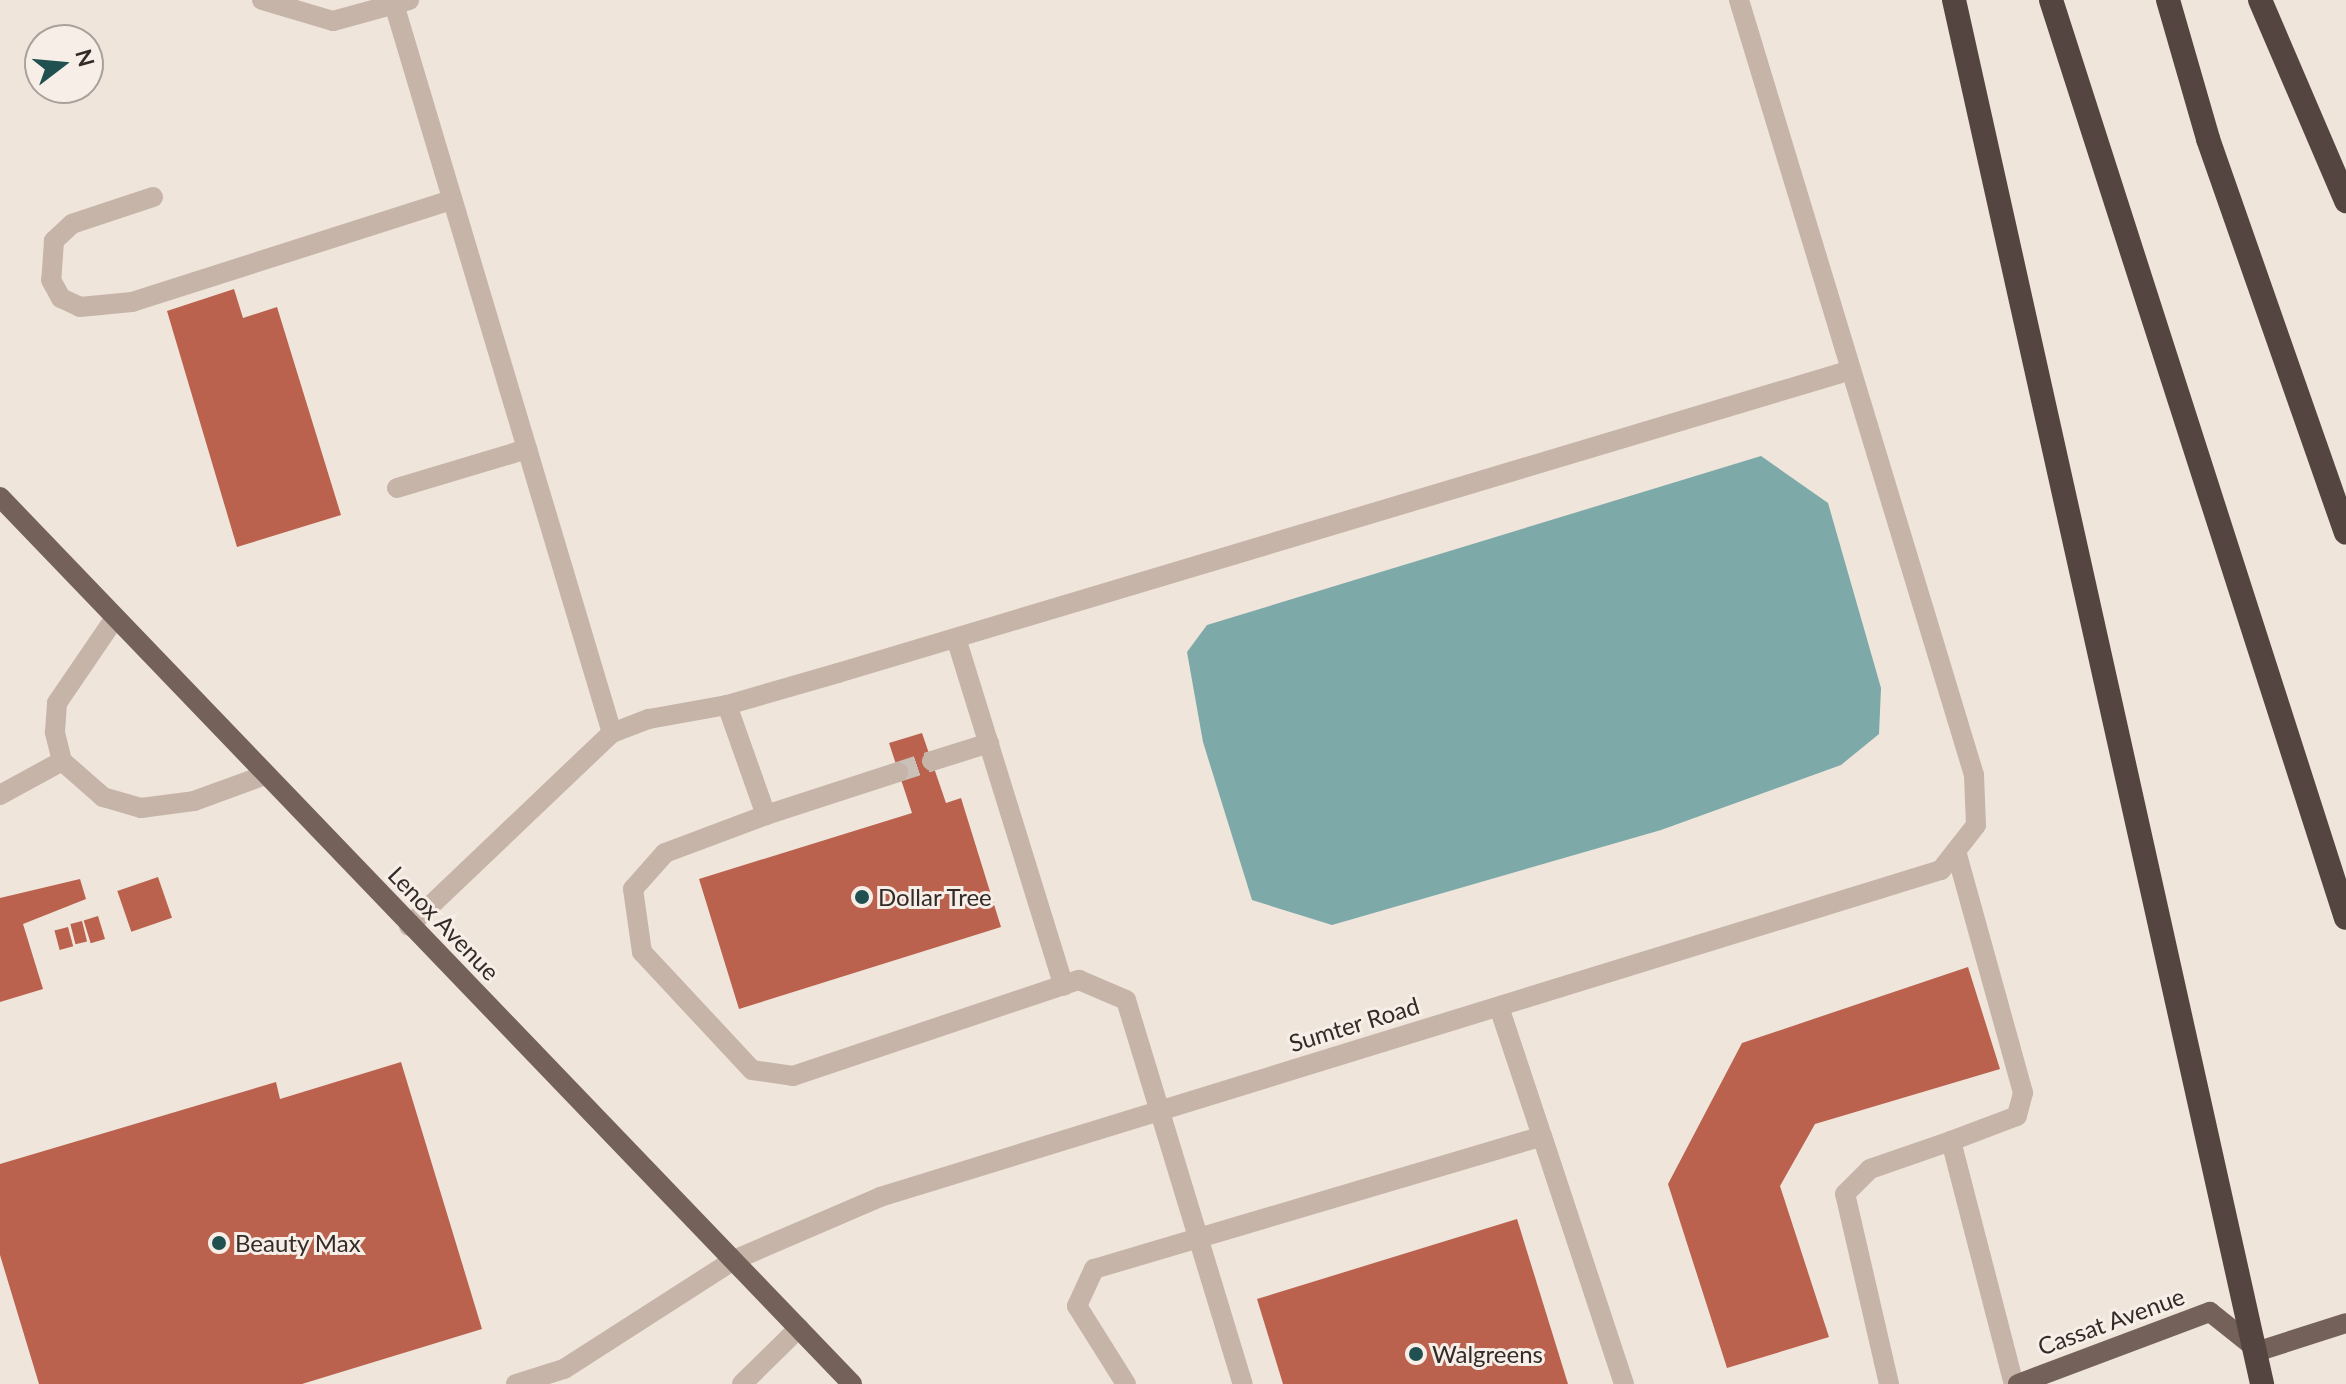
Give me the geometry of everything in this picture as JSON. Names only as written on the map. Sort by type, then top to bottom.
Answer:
[{"type":"highway","points":[[1954,0],[2259,1351],[2262,1384]]},
{"type":"highway","points":[[2051,0],[2346,918]]},
{"type":"highway","points":[[2168,0],[2208,139],[2346,533]]},
{"type":"highway","points":[[2260,0],[2346,201]]},
{"type":"main road","name":"Lenox Avenue","points":[[0,497],[852,1384]]},
{"type":"main road","name":"Cassat Avenue","points":[[2016,1384],[2210,1312],[2259,1351]]},
{"type":"main road","points":[[2248,1384],[2259,1351],[2346,1323]]},
{"type":"street","points":[[262,0],[281,10],[333,21],[402,2],[452,200],[612,733]]},
{"type":"street","points":[[409,926],[612,733],[649,719],[727,705],[956,638],[1851,370],[1739,0]]},
{"type":"street","points":[[153,197],[72,224],[54,241],[51,280],[61,298],[80,307],[132,302],[320,238],[452,200]]},
{"type":"street","name":"Sumter Road","points":[[516,1384],[564,1369],[734,1260],[880,1197],[1941,870],[1976,825],[1974,775],[1851,370]]},
{"type":"street","points":[[397,488],[527,449]]},
{"type":"street","points":[[115,618],[57,703],[55,732],[62,761],[103,797],[141,808],[194,801],[265,775]]},
{"type":"street","points":[[956,638],[1064,986]]},
{"type":"street","points":[[727,705],[766,815]]},
{"type":"street","points":[[932,761],[989,743]]},
{"type":"street","points":[[0,795],[62,761]]},
{"type":"street","points":[[898,772],[766,815],[665,853],[633,889],[642,952],[752,1070],[793,1076],[1079,980],[1126,1000],[1163,1110],[1243,1384]]},
{"type":"street","points":[[1889,1384],[1845,1194],[1870,1169],[2017,1116],[2023,1093],[1956,851]]},
{"type":"street","points":[[1499,1007],[1624,1384]]},
{"type":"street","points":[[1126,1384],[1077,1306],[1094,1269],[1200,1235],[1542,1136]]},
{"type":"street","points":[[1951,1141],[2016,1384]]},
{"type":"street","points":[[742,1384],[799,1328]]},
{"type":"water","points":[[1761,456],[1828,503],[1881,688],[1879,734],[1841,765],[1661,830],[1332,925],[1252,900],[1203,742],[1187,652],[1207,625]]},
{"type":"building","points":[[234,289],[243,318],[277,307],[341,515],[237,547],[167,311]]},
{"type":"building","points":[[922,733],[946,803],[961,798],[1001,927],[739,1009],[699,879],[912,813],[889,743]]},
{"type":"building","points":[[158,877],[172,918],[131,932],[117,891]]},
{"type":"building","points":[[80,879],[86,899],[23,924],[43,989],[0,1002],[0,898]]},
{"type":"building","points":[[98,916],[105,939],[91,943],[84,920]]},
{"type":"building","points":[[82,921],[87,941],[75,944],[70,924]]},
{"type":"building","points":[[68,927],[73,946],[60,950],[54,931]]},
{"type":"building","points":[[1968,967],[2000,1069],[1815,1124],[1780,1186],[1829,1337],[1727,1368],[1668,1184],[1742,1043]]},
{"type":"building","points":[[401,1062],[482,1329],[302,1384],[39,1384],[0,1255],[0,1164],[276,1082],[280,1099]]},
{"type":"building","points":[[1517,1219],[1568,1384],[1283,1384],[1257,1299]]},
{"type":"tunnel","points":[[898,772],[932,761]]},
{"type":"place","name":"Dollar Tree","points":[[862,897]]},
{"type":"place","name":"Beauty Max","points":[[219,1243]]},
{"type":"place","name":"Walgreens","points":[[1416,1354]]}]
